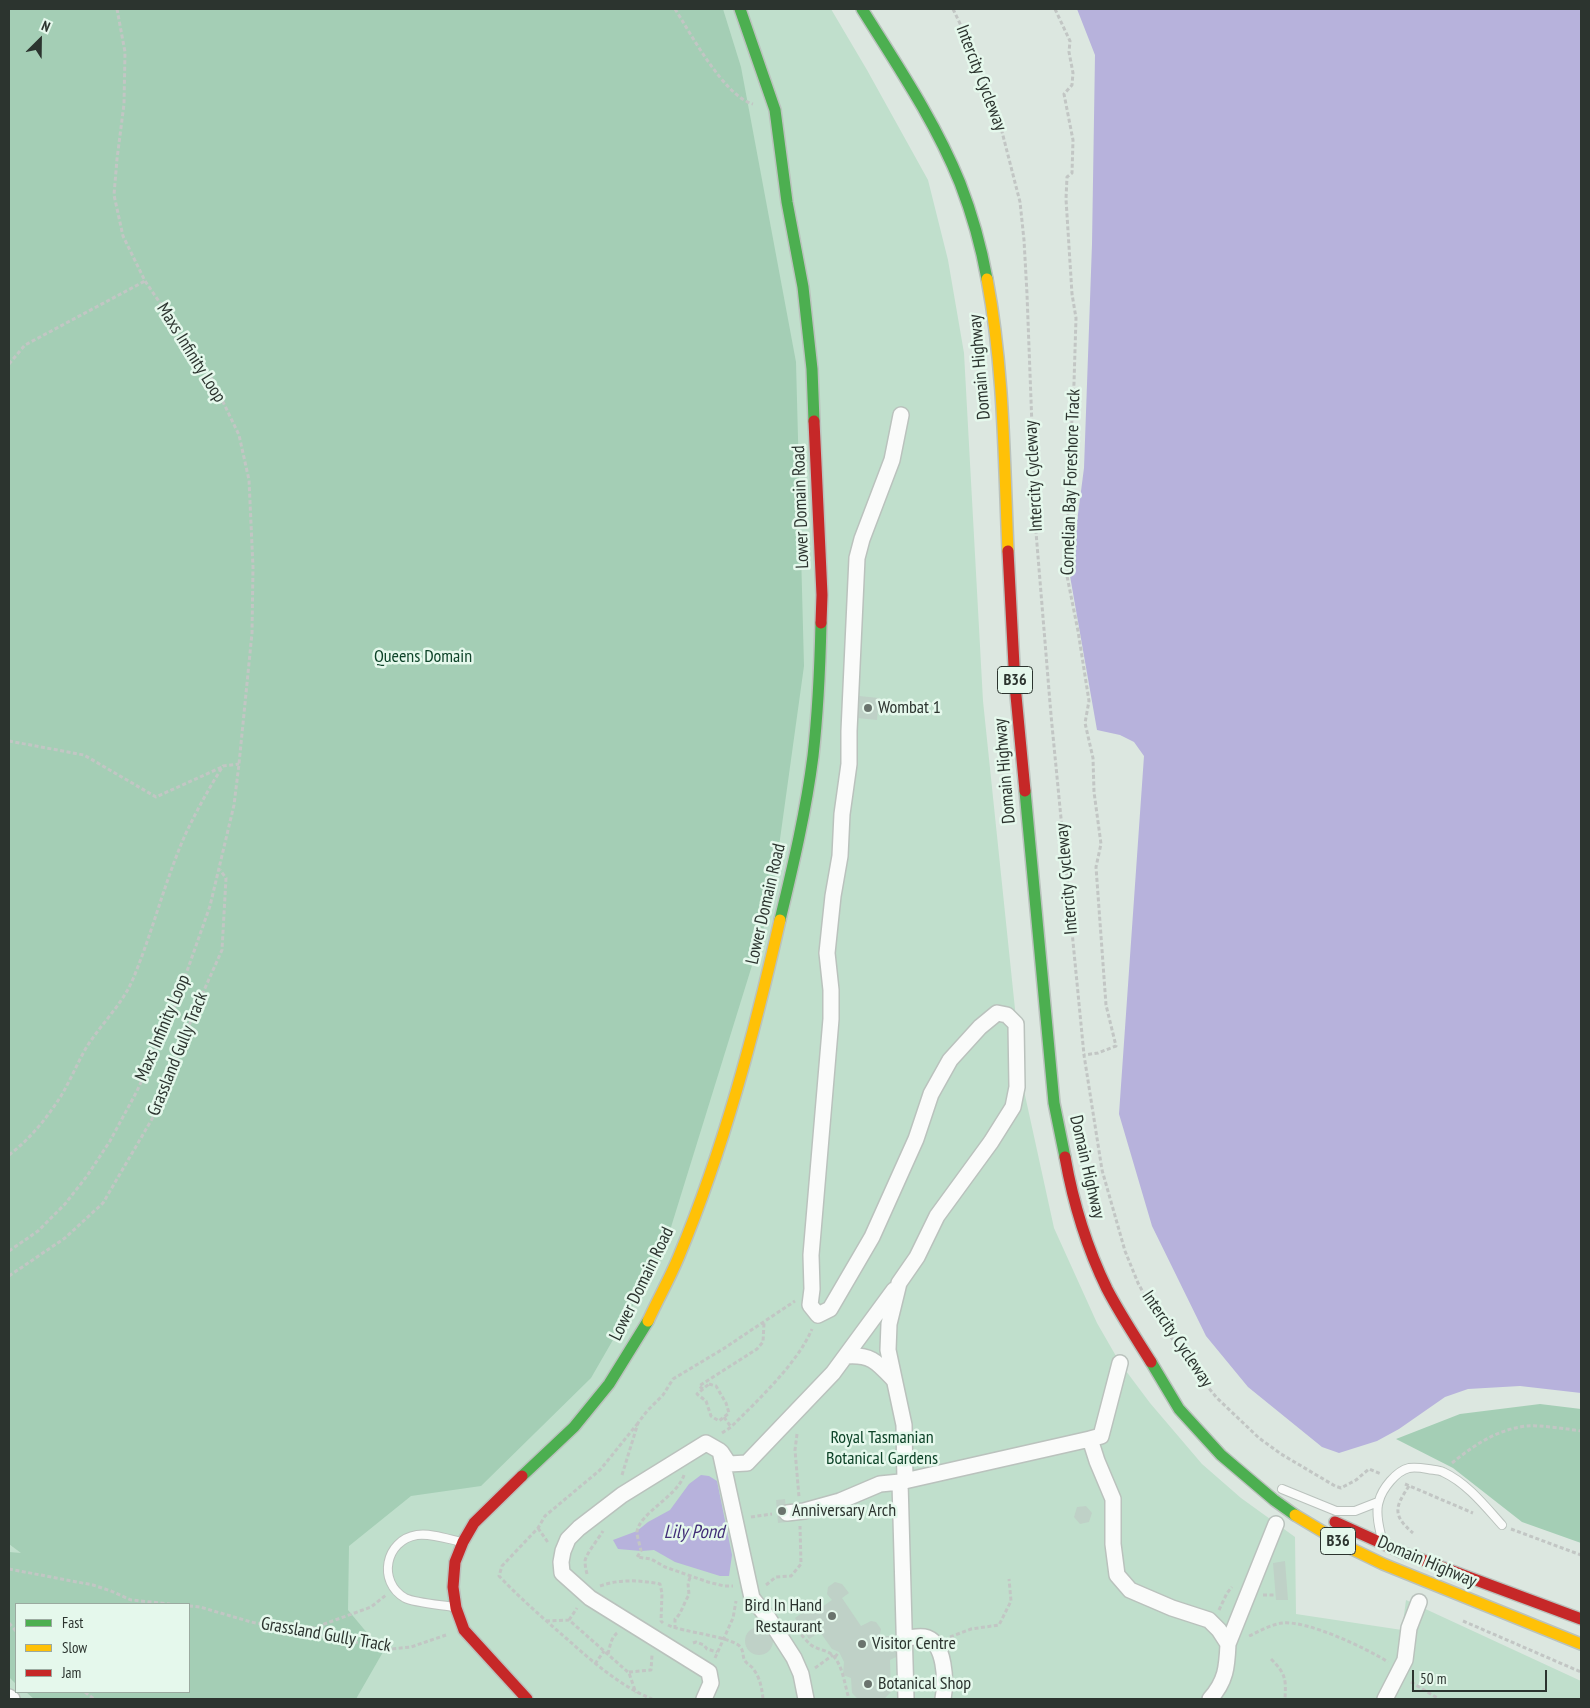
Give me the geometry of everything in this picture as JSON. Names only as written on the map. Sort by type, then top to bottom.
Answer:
[{"type":"main road","name":"Lower Domain Road","points":[[527,1699],[464,1630],[456,1608],[453,1587],[455,1562],[463,1542],[474,1523],[574,1427],[609,1384],[648,1321],[679,1256],[717,1153],[742,1074],[761,1004],[802,825],[813,755],[820,664],[822,594],[812,369],[803,287],[787,202],[775,110],[740,9]]},
{"type":"main road","name":"Domain Highway","points":[[862,9],[926,112],[949,158],[965,197],[979,240],[988,277],[996,326],[1000,377],[1007,554],[1016,695],[1054,1103],[1070,1186],[1093,1257],[1108,1290],[1179,1409],[1221,1455],[1274,1500],[1310,1525],[1383,1564],[1581,1644]]},
{"type":"main road","name":"Domain Highway","points":[[1150,1361],[1202,1417]]},
{"type":"main road","name":"Domain Highway","points":[[1279,1486],[1318,1512],[1356,1533],[1389,1548],[1432,1566],[1513,1593],[1581,1619]]},
{"type":"street","points":[[704,1699],[710,1682],[709,1672],[624,1619],[562,1573],[561,1562],[568,1539],[579,1528],[622,1495],[706,1443],[720,1451],[729,1464],[747,1463],[833,1373],[899,1283],[917,1257],[937,1216],[991,1142],[1013,1107],[1017,1087],[1016,1024],[1007,1014],[997,1012],[980,1027],[950,1060],[931,1094],[916,1139],[872,1238],[830,1309],[818,1315],[810,1305],[812,1289],[811,1255],[830,1020],[831,990],[827,953],[840,856],[842,814],[850,764],[849,731],[857,558],[862,538],[892,460],[901,415]]},
{"type":"street","points":[[899,1283],[888,1324],[888,1350],[904,1425],[902,1482],[906,1699]]},
{"type":"street","points":[[846,1356],[861,1355],[877,1362],[894,1380]]},
{"type":"street","points":[[793,1512],[840,1501],[880,1484],[902,1482],[1101,1436],[1120,1363]]},
{"type":"street","points":[[1090,1439],[1113,1499],[1113,1544],[1117,1575],[1130,1590],[1172,1608],[1209,1620],[1219,1630],[1228,1644]]},
{"type":"street","points":[[720,1451],[744,1586],[781,1635],[794,1658],[806,1699]]},
{"type":"street","points":[[1210,1699],[1220,1687],[1228,1663],[1228,1644],[1276,1524]]},
{"type":"street","points":[[1385,1699],[1405,1660],[1409,1628],[1419,1602]]},
{"type":"street","points":[[904,1638],[926,1637],[939,1648],[945,1687],[943,1699]]},
{"type":"lane","points":[[1389,1548],[1382,1540],[1378,1525],[1378,1502],[1386,1487],[1398,1474],[1408,1468],[1442,1471],[1459,1482],[1502,1525]]},
{"type":"lane","points":[[1279,1486],[1336,1510],[1355,1511],[1378,1502]]},
{"type":"lane","points":[[456,1608],[406,1599],[394,1589],[387,1573],[390,1555],[400,1542],[416,1535],[434,1536],[463,1542]]},
{"type":"path","name":"Maxs Infinity Loop","points":[[9,1251],[38,1231],[65,1204],[87,1176],[110,1141],[137,1091],[173,1010],[220,870],[234,805],[252,633],[253,567],[249,480],[239,435],[212,379],[145,281],[123,236],[114,196],[116,160],[124,104],[125,69],[125,52],[117,9]]},
{"type":"path","points":[[675,9],[712,66],[737,96],[744,101],[775,110]]},
{"type":"path","name":"Intercity Cycleway","points":[[953,9],[977,59],[1000,120],[1020,202],[1027,294],[1036,532],[1051,715],[1084,1055],[1102,1170],[1125,1251],[1138,1283],[1155,1314],[1193,1369],[1217,1398],[1280,1454],[1335,1486],[1342,1488],[1356,1480],[1369,1469],[1502,1525]]},
{"type":"path","name":"Cornelian Bay Foreshore Track","points":[[1055,9],[1070,41],[1069,52],[1073,73],[1072,85],[1064,94],[1073,140],[1072,173],[1067,178],[1066,199],[1072,294],[1076,318],[1069,472],[1067,576],[1089,701],[1085,723],[1093,758],[1094,792],[1101,844],[1096,868],[1106,1005],[1116,1046],[1098,1054],[1084,1055]]},
{"type":"path","points":[[9,364],[25,345],[145,281]]},
{"type":"path","points":[[9,741],[84,755],[156,797],[223,766],[239,764]]},
{"type":"path","points":[[9,1155],[28,1139],[62,1095],[86,1047],[132,981],[144,946],[155,923],[186,834],[206,794],[223,766]]},
{"type":"path","name":"Grassland Gully Track","points":[[9,1276],[66,1238],[103,1203],[159,1107],[193,1015],[222,950],[226,878],[220,870]]},
{"type":"path","points":[[622,1495],[621,1480],[638,1423],[646,1411],[663,1395],[673,1379],[764,1323],[812,1289]]},
{"type":"path","points":[[706,1443],[731,1427],[784,1371],[808,1340],[818,1315]]},
{"type":"path","points":[[703,1389],[699,1386],[758,1349],[762,1342],[764,1323]]},
{"type":"path","points":[[709,1384],[716,1386],[726,1403],[729,1413],[724,1417],[719,1421],[711,1416],[706,1401],[697,1394],[709,1384]]},
{"type":"path","points":[[756,1603],[766,1584],[776,1578],[792,1576],[801,1564],[793,1512],[795,1450],[798,1427],[796,1412]]},
{"type":"path","points":[[724,1417],[731,1427]]},
{"type":"path","points":[[1442,1471],[1471,1448],[1496,1434],[1528,1426],[1581,1431]]},
{"type":"path","points":[[678,1478],[685,1474],[682,1482],[661,1504],[648,1514],[637,1531],[641,1551],[637,1557],[651,1559],[665,1567],[708,1582],[724,1586],[744,1586],[733,1618],[709,1672]]},
{"type":"path","points":[[1502,1525],[1581,1554]]},
{"type":"path","points":[[606,1527],[585,1560],[588,1592],[605,1584],[623,1581],[643,1581],[660,1584],[662,1593],[660,1622],[675,1629],[736,1642],[742,1648],[745,1661],[754,1668],[758,1676],[763,1699]]},
{"type":"path","points":[[9,1570],[93,1585],[111,1590],[131,1600],[160,1603]]},
{"type":"path","points":[[675,1629],[675,1619],[679,1617],[683,1603],[689,1595],[688,1583],[691,1575]]},
{"type":"path","points":[[934,1644],[971,1629],[999,1625],[1010,1601],[1009,1579]]},
{"type":"path","points":[[304,1631],[371,1606],[394,1589]]},
{"type":"path","name":"Grassland Gully Track","points":[[190,1606],[200,1607],[251,1622],[391,1649],[411,1647],[464,1630]]},
{"type":"path","points":[[1455,1617],[1581,1672]]},
{"type":"path","points":[[608,1654],[614,1636],[623,1628],[624,1619]]},
{"type":"path","points":[[546,1621],[569,1620],[629,1672],[636,1693]]},
{"type":"path","points":[[1248,1637],[1283,1623],[1306,1626],[1357,1647],[1439,1699]]},
{"type":"path","points":[[793,1625],[810,1644],[834,1656],[840,1667],[849,1699]]},
{"type":"path","points":[[629,1672],[644,1669],[651,1670],[651,1652],[658,1640]]},
{"type":"path","points":[[688,1645],[696,1642],[704,1645],[707,1649],[717,1652]]},
{"type":"path","points":[[595,1664],[604,1651]]},
{"type":"path","points":[[819,1665],[839,1652]]},
{"type":"path","points":[[1271,1659],[1286,1681],[1285,1699]]},
{"type":"green space","name":"Queens Domain","points":[[9,9],[831,9],[928,180],[948,260],[964,353],[983,701],[1023,1086],[1054,1228],[1097,1323],[1120,1363],[1150,1403],[1202,1464],[1241,1498],[1295,1537],[1296,1614],[1402,1630],[1406,1600],[1581,1681],[1581,1699],[9,1699]]},
{"type":"green space","name":"Queens Domain","points":[[9,9],[723,9],[741,67],[796,362],[804,666],[771,904],[663,1253],[591,1378],[481,1486],[411,1496],[349,1546],[348,1610],[383,1652],[356,1699],[34,1699],[27,1693],[190,1693],[190,1603],[15,1603],[15,1683],[9,1677],[9,1552],[21,1553],[9,1544]]},
{"type":"green space","points":[[1540,1404],[1581,1409],[1581,1543],[1522,1522],[1453,1468],[1396,1439],[1460,1414]]},
{"type":"water","points":[[1077,9],[1581,9],[1581,1393],[1520,1386],[1468,1389],[1445,1397],[1399,1429],[1377,1441],[1339,1453],[1322,1447],[1248,1387],[1206,1336],[1152,1226],[1119,1114],[1144,756],[1134,742],[1120,735],[1097,730],[1070,576],[1084,468],[1092,244],[1095,55]]},
{"type":"water","name":"Lily Pond","points":[[701,1475],[709,1476],[717,1481],[732,1555],[729,1576],[720,1576],[675,1562],[654,1550],[618,1549],[613,1540],[637,1531],[648,1522],[670,1510],[689,1484]]},
{"type":"building","name":"Wombat 1","points":[[859,696],[879,698],[877,720],[857,718]]},
{"type":"building","name":"Anniversary Arch","points":[[785,1499],[787,1522],[778,1523],[776,1500]]},
{"type":"building","points":[[1086,1506],[1092,1513],[1089,1522],[1080,1524],[1074,1517],[1077,1507]]},
{"type":"building","points":[[1285,1561],[1288,1600],[1276,1600],[1273,1563]]},
{"type":"building","name":"Visitor Centre","points":[[835,1582],[842,1584],[849,1593],[842,1598],[861,1626],[871,1621],[876,1622],[881,1629],[880,1634],[882,1636],[896,1639],[896,1657],[890,1660],[891,1692],[884,1699],[858,1699],[852,1693],[851,1678],[843,1675],[844,1662],[839,1652],[832,1649],[820,1632],[809,1639],[795,1618],[815,1604],[819,1609],[832,1600],[827,1594],[828,1587]]},
{"type":"building","points":[[759,1627],[769,1631],[773,1641],[769,1651],[759,1655],[749,1651],[745,1641],[749,1631]]},
{"type":"traffic: fast","points":[[740,9],[775,110],[787,202],[803,287],[812,369],[814,421]]},
{"type":"traffic: fast","points":[[862,9],[915,94],[950,160],[972,218],[987,279]]},
{"type":"traffic: fast","points":[[780,920],[803,818],[813,756],[819,690],[821,623]]},
{"type":"traffic: fast","points":[[1025,791],[1054,1103],[1065,1157]]},
{"type":"traffic: fast","points":[[522,1476],[574,1427],[609,1384],[648,1321]]},
{"type":"traffic: fast","points":[[1151,1362],[1179,1409],[1221,1455],[1274,1500],[1295,1515]]},
{"type":"traffic: slow","points":[[987,279],[993,313],[1000,380],[1008,551]]},
{"type":"traffic: slow","points":[[648,1321],[679,1256],[724,1132],[760,1005],[780,920]]},
{"type":"traffic: slow","points":[[1295,1515],[1350,1548],[1383,1564],[1581,1644]]},
{"type":"traffic: jam","points":[[814,421],[822,595],[821,623]]},
{"type":"traffic: jam","points":[[1008,551],[1015,685],[1025,791]]},
{"type":"traffic: jam","points":[[1065,1157],[1072,1191],[1093,1257],[1117,1308],[1151,1362]]},
{"type":"traffic: jam","points":[[522,1476],[474,1523],[463,1542],[455,1562],[453,1587],[456,1608],[464,1630],[527,1699]]},
{"type":"traffic: jam","points":[[1335,1522],[1401,1552],[1581,1619]]},
{"type":"place","name":"Wombat 1","points":[[868,708]]},
{"type":"place","name":"Anniversary Arch","points":[[782,1511]]},
{"type":"place","name":"Bird In Hand Restaurant","points":[[832,1616]]},
{"type":"place","name":"Visitor Centre","points":[[862,1644]]},
{"type":"place","name":"Botanical Shop","points":[[868,1684]]},
{"type":"park label","name":"Royal Tasmanian Botanical Gardens","points":[[882,1448]]}]
